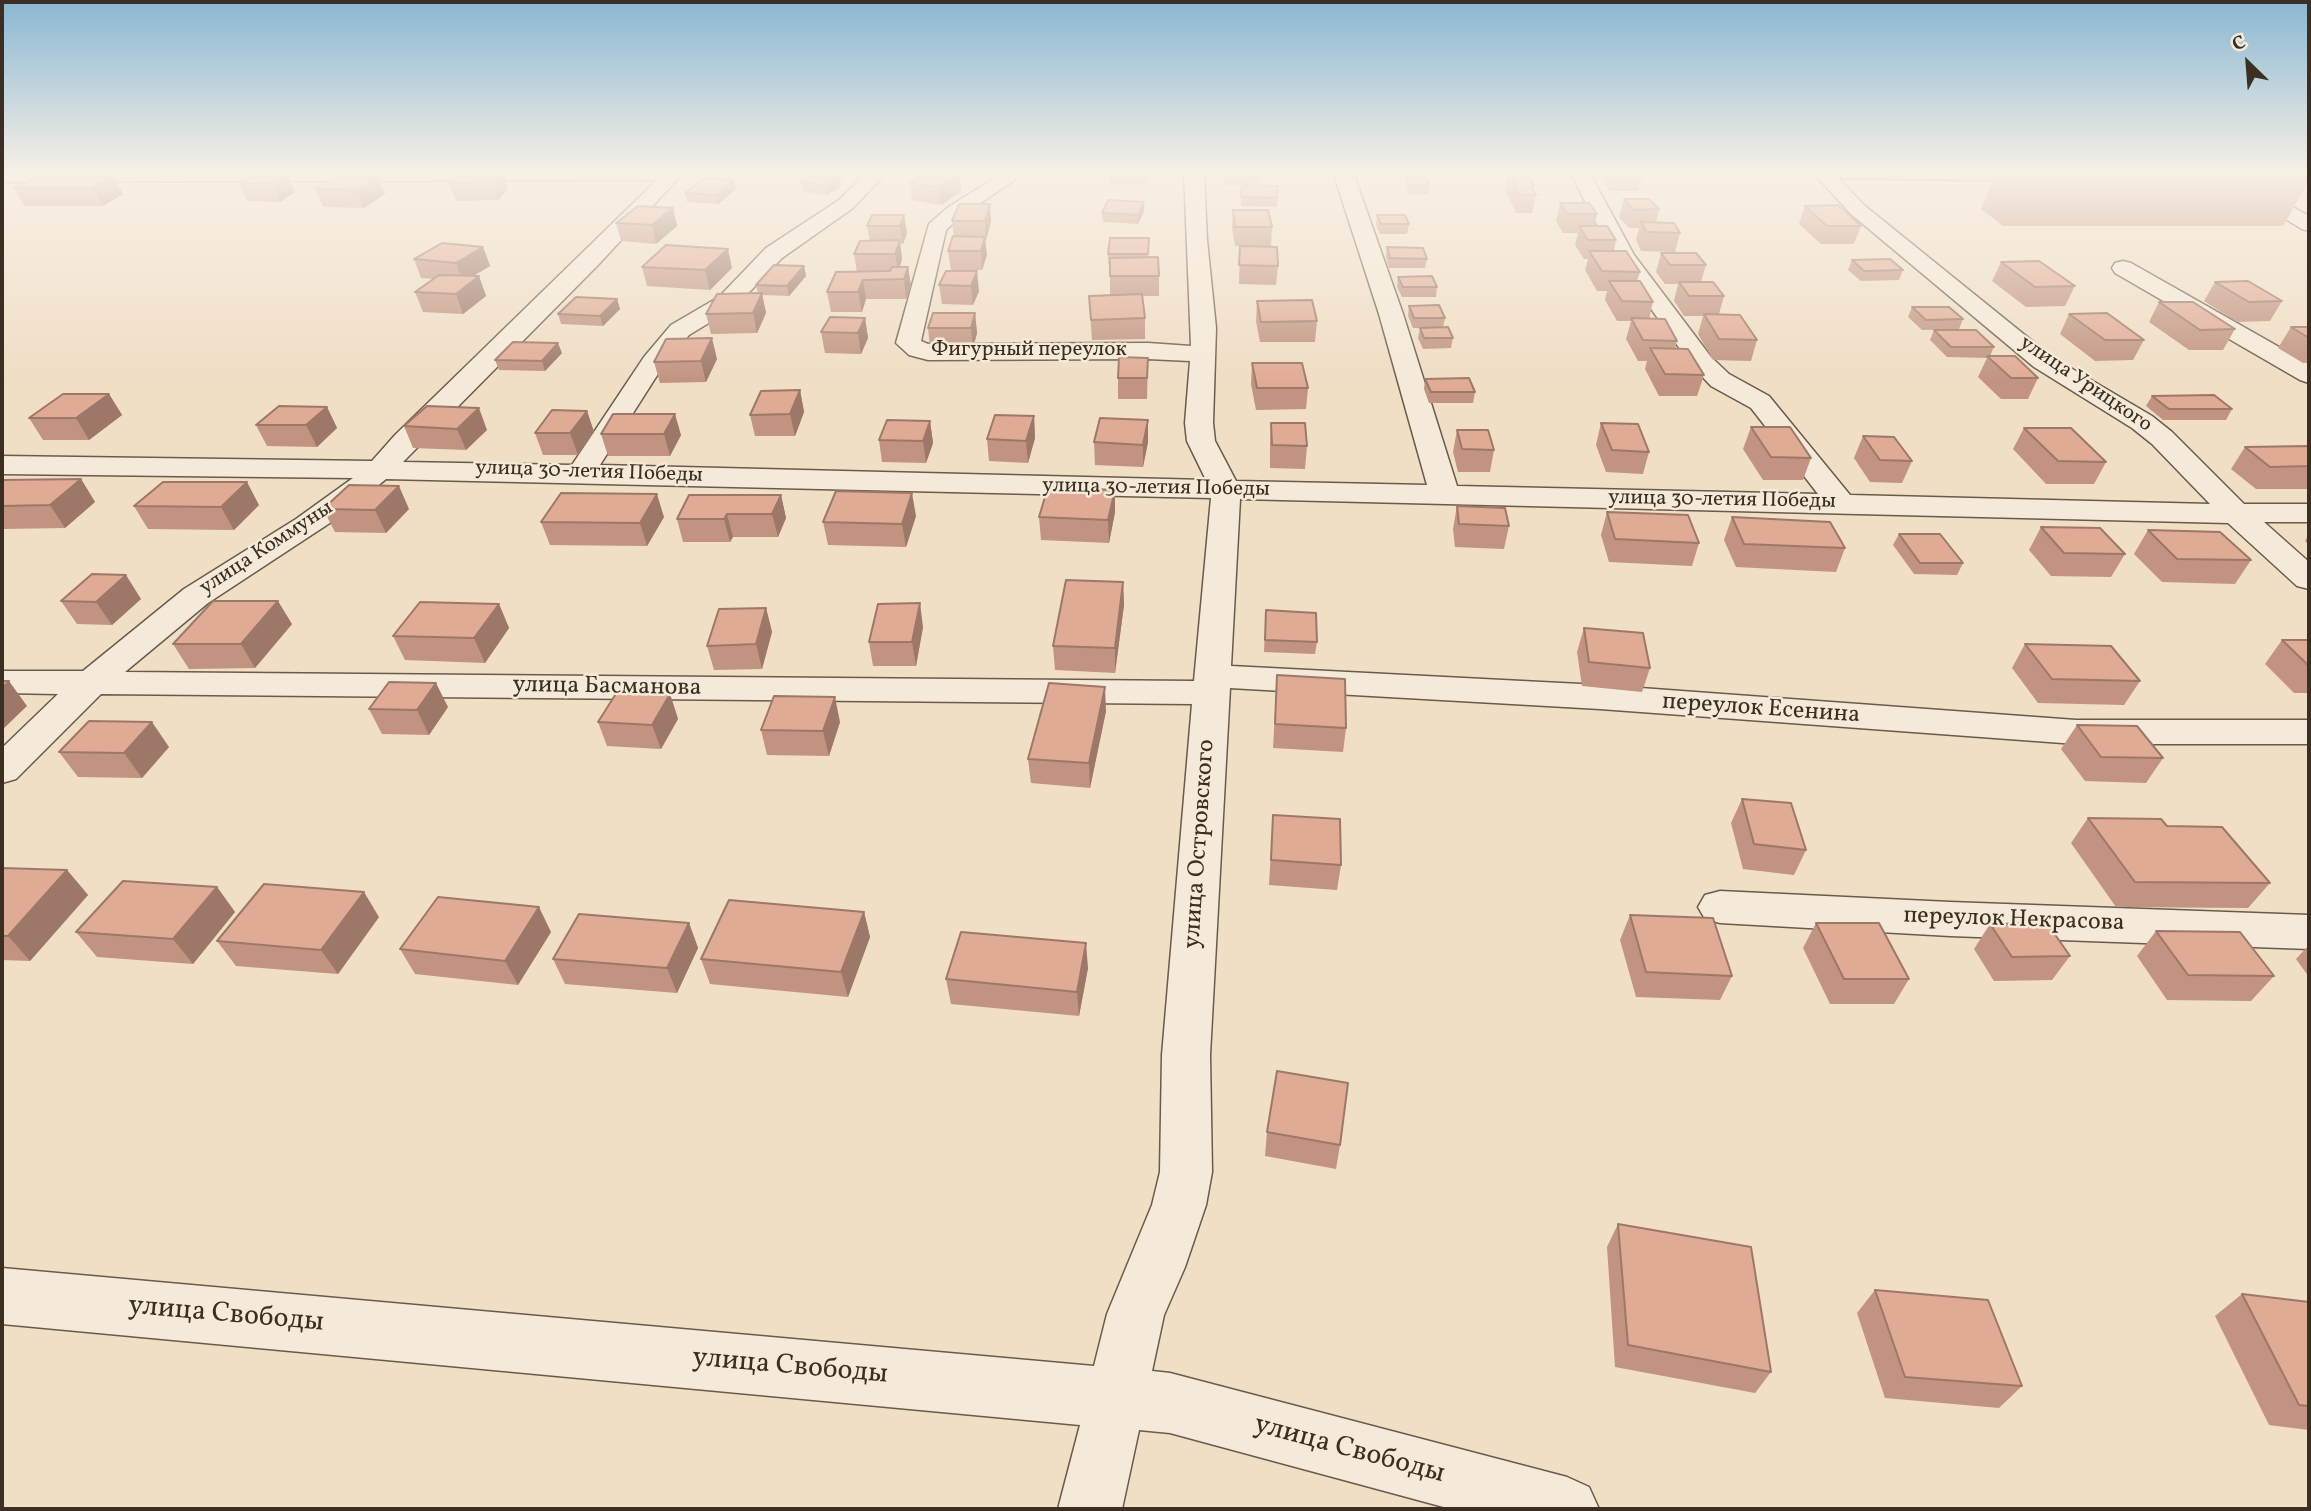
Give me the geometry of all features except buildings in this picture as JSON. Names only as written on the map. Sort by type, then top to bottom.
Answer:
[{"type":"street","name":"улица Коммуны","points":[[2,771],[166,617],[358,488],[382,468],[415,431],[607,243]]},
{"type":"street","points":[[581,473],[653,362],[680,330],[727,302],[774,253],[789,243]]},
{"type":"street","name":"Фигурный переулок","points":[[932,243],[908,343],[911,346],[928,352],[1147,351],[1202,354]]},
{"type":"street","points":[[1196,243],[1204,328],[1199,423],[1201,441],[1226,491]]},
{"type":"street","points":[[1367,243],[1445,495]]},
{"type":"street","points":[[1617,243],[1702,362],[1720,380],[1760,402],[1840,503]]},
{"type":"street","name":"улица Урицкого","points":[[1898,243],[2043,362],[2142,422],[2162,438],[2236,514],[2309,579]]},
{"type":"street","points":[[2123,268],[2309,375]]},
{"type":"street","name":"улица 30-летия Победы","points":[[2,465],[382,468],[1226,491],[2236,514],[2309,513]]},
{"type":"street","name":"улица Островского","points":[[1090,1509],[1136,1314],[1180,1205],[1186,1172],[1186,1055],[1226,491]]},
{"type":"street","name":"улица Басманова","points":[[2,682],[1212,685]]},
{"type":"street","name":"переулок Есенина","points":[[1212,685],[1600,697],[2076,732],[2309,732]]},
{"type":"street","name":"переулок Некрасова","points":[[1720,907],[1950,919],[2309,932]]},
{"type":"street","name":"улица Свободы","points":[[2,1296],[1170,1403],[1567,1509]]}]
